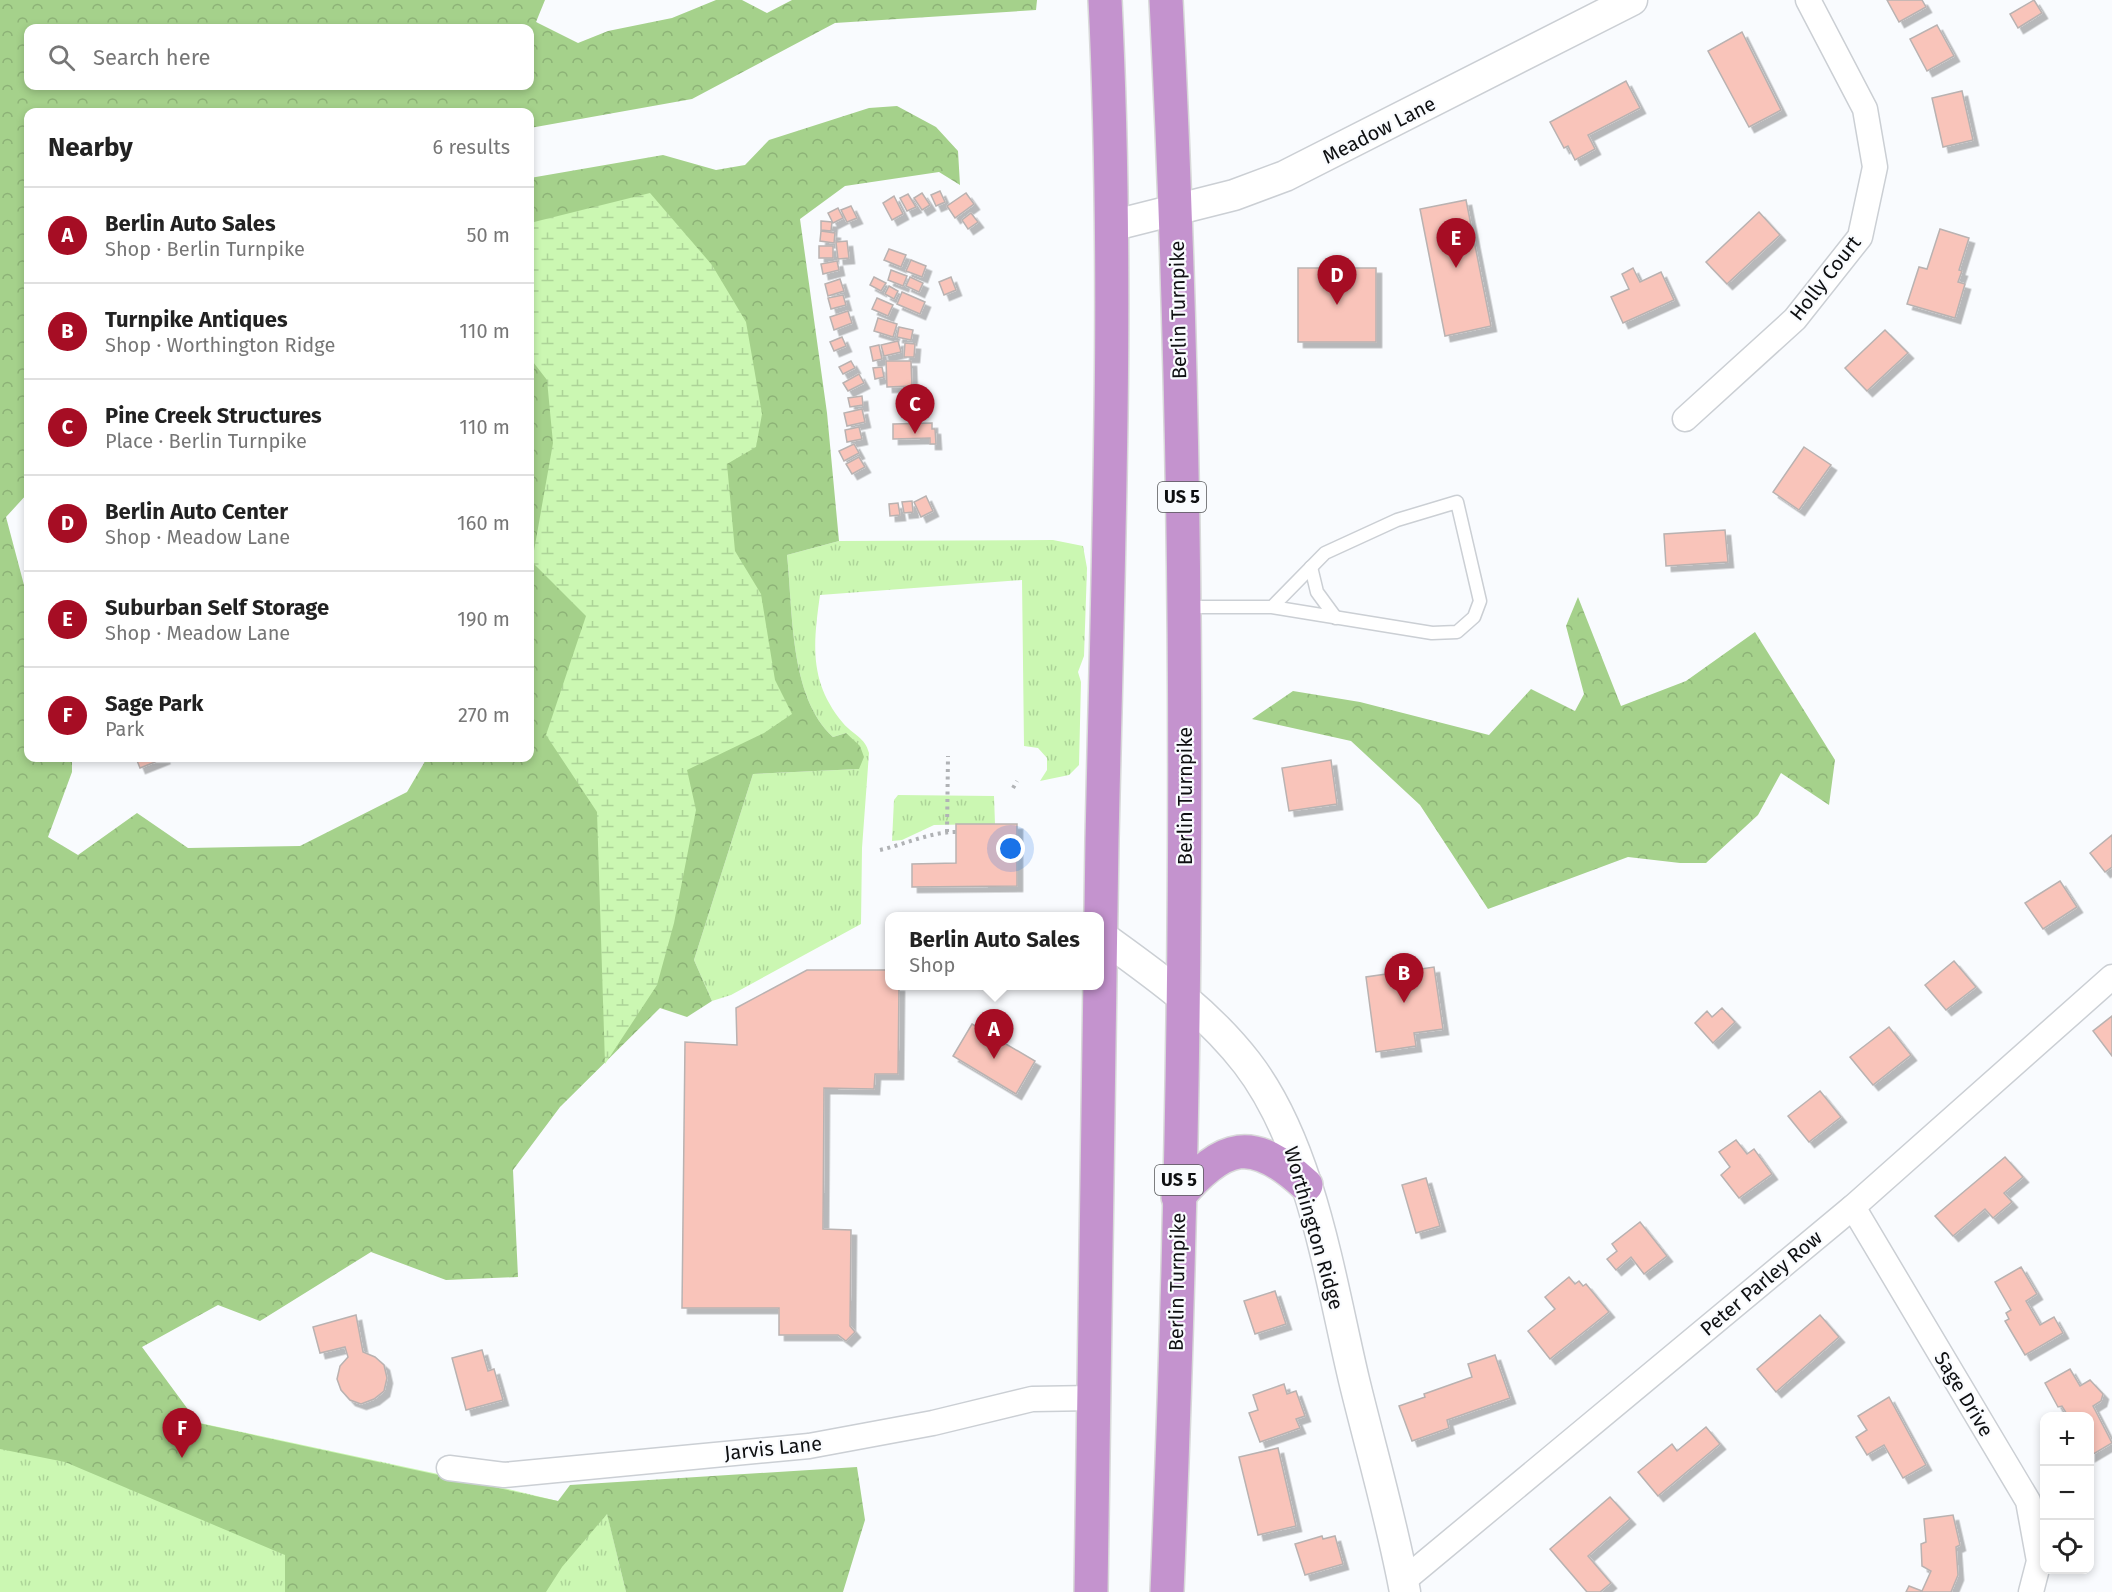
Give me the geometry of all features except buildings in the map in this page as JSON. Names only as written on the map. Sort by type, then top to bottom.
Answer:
[{"type":"highway","points":[[1101,912],[1111,537],[1112,226],[1106,0]]},
{"type":"highway","name":"Berlin Turnpike","points":[[1167,0],[1175,211],[1184,608],[1182,994],[1167,1592]]},
{"type":"highway","points":[[1091,1592],[1099,990]]},
{"type":"highway","points":[[1178,1197],[1198,1173],[1216,1160],[1239,1152],[1261,1153],[1283,1163],[1306,1185]]},
{"type":"street","name":"Meadow Lane","points":[[1112,226],[1234,195],[1285,176],[1333,154],[1632,0]]},
{"type":"street","name":"Holly Court","points":[[1685,419],[1795,319],[1860,237],[1875,167],[1865,108],[1808,0]]},
{"type":"street","name":"Worthington Ridge","points":[[1104,938],[1182,994],[1220,1031],[1248,1064],[1287,1132],[1306,1185],[1404,1586]]},
{"type":"street","name":"Peter Parley Row","points":[[1404,1586],[1853,1207],[2112,977]]},
{"type":"street","name":"Sage Drive","points":[[1853,1207],[2028,1501],[2039,1561],[2031,1592]]},
{"type":"street","name":"Jarvis Lane","points":[[449,1468],[504,1475],[809,1446],[933,1423],[1032,1400],[1094,1398]]},
{"type":"lane","points":[[1184,608],[1272,607],[1432,633],[1457,632],[1473,617],[1480,601],[1457,502],[1397,520],[1346,542],[1325,554],[1272,607]]},
{"type":"lane","points":[[1311,567],[1317,592],[1336,618]]},
{"type":"path","points":[[947,832],[948,756]]},
{"type":"path","points":[[1013,788],[1017,781]]},
{"type":"path","points":[[880,850],[912,843],[935,832],[956,832]]},
{"type":"green space","points":[[0,0],[545,0],[536,22],[578,43],[608,31],[672,18],[716,0],[742,0],[767,13],[792,0],[1037,0],[1036,10],[835,23],[692,99],[534,127],[534,108],[24,108],[24,497],[6,517],[24,585],[24,762],[72,762],[72,772],[48,837],[78,855],[137,813],[188,848],[300,846],[407,792],[425,762],[534,762],[534,177],[663,155],[716,170],[745,165],[769,140],[869,108],[897,106],[936,127],[958,151],[960,185],[939,172],[845,186],[800,219],[827,413],[839,541],[787,555],[796,652],[808,699],[819,720],[833,737],[846,733],[860,746],[864,757],[859,769],[753,774],[694,960],[712,1001],[687,1017],[660,1008],[560,1107],[513,1170],[518,1277],[446,1280],[371,1252],[260,1321],[218,1305],[142,1347],[198,1423],[558,1501],[570,1485],[857,1467],[865,1520],[843,1592],[626,1592],[607,1514],[562,1567],[546,1592],[285,1592],[285,1555],[65,1462],[0,1449]]},
{"type":"green space","points":[[650,193],[712,265],[746,322],[762,414],[756,447],[727,464],[735,551],[761,594],[775,680],[792,714],[764,733],[687,770],[696,810],[674,923],[657,985],[605,1064],[597,812],[546,735],[586,616],[534,564],[534,551],[553,443],[547,380],[534,363],[534,222]]},
{"type":"green space","points":[[1053,540],[1083,546],[1087,568],[1084,656],[1078,672],[1081,682],[1079,765],[1069,775],[1040,781],[1047,770],[1047,758],[1038,748],[1024,746],[1022,580],[820,595],[815,647],[819,678],[832,708],[843,723],[865,743],[869,753],[862,848],[861,924],[731,995],[712,1001],[694,960],[753,774],[859,769],[846,733],[833,737],[819,720],[808,699],[796,652],[787,555],[839,541]]},
{"type":"green space","points":[[1578,597],[1621,706],[1686,681],[1755,632],[1835,760],[1829,805],[1781,773],[1758,815],[1706,863],[1680,863],[1628,857],[1488,909],[1420,805],[1351,741],[1252,719],[1293,691],[1360,702],[1489,735],[1531,689],[1575,711],[1584,694],[1566,626]]},
{"type":"green space","points":[[898,795],[994,796],[995,824],[934,825],[902,840],[892,841],[894,800]]},
{"type":"green space","points":[[0,1276],[88,1399],[508,1489],[607,1513],[626,1592],[0,1592]]},
{"type":"place","name":"Suburban Self Storage","points":[[1456,268]]},
{"type":"place","name":"Berlin Auto Center","points":[[1337,305]]},
{"type":"place","name":"Pine Creek Structures","points":[[915,434]]},
{"type":"place","name":"Turnpike Antiques","points":[[1404,1003]]},
{"type":"place","name":"Berlin Auto Sales","points":[[994,1059]]},
{"type":"place","name":"Sage Park","points":[[182,1458]]}]
